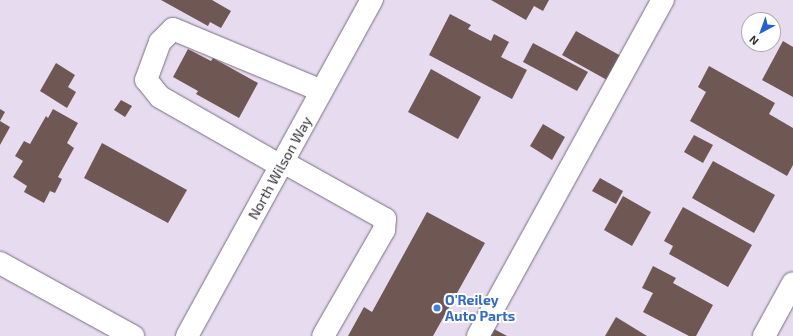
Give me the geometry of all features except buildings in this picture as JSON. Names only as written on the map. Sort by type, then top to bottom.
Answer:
[{"type":"main road","name":"North Wilson Way","points":[[187,336],[372,0]]},
{"type":"main road","points":[[478,336],[663,0]]},
{"type":"main road","points":[[322,91],[173,29],[160,42],[146,80],[160,97],[218,132],[385,218],[384,230],[323,336]]},
{"type":"main road","points":[[0,263],[133,336]]},
{"type":"main road","points":[[764,336],[793,283]]},
{"type":"place","name":"O'Reiley Auto Parts","points":[[437,308]]}]
